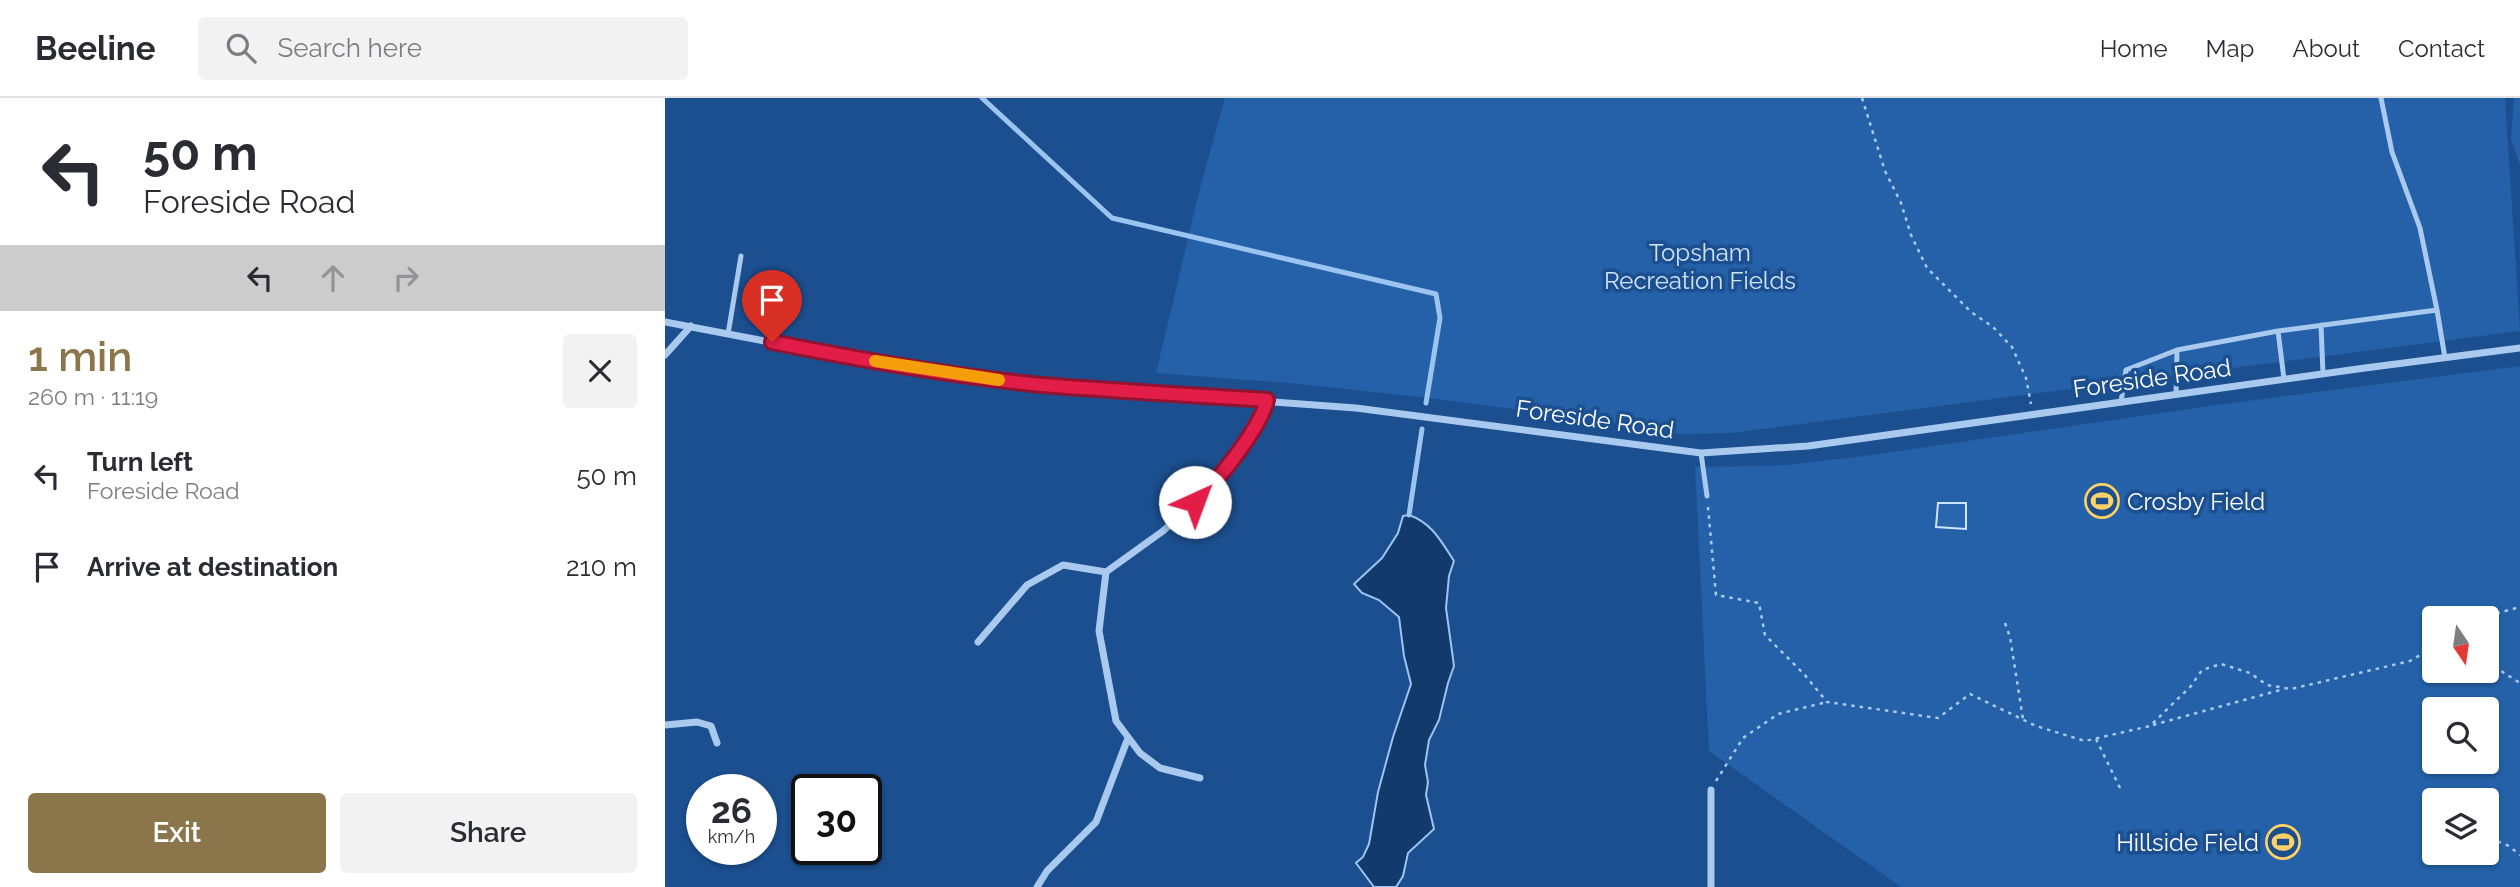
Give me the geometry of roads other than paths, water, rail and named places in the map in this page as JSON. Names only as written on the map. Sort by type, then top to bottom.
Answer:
[{"type":"street","name":"Foreside Road","points":[[665,322],[838,355],[980,378],[1409,414],[1701,453],[1808,446],[2520,348]]},
{"type":"street","points":[[665,355],[691,326]]},
{"type":"street","points":[[978,642],[1027,585],[1063,565],[1106,572],[1163,531],[1211,488],[1264,413],[1267,400]]},
{"type":"street","points":[[1106,572],[1099,631],[1116,721],[1140,753],[1160,768],[1199,778]]},
{"type":"street","points":[[665,725],[697,722],[711,726],[717,743]]},
{"type":"street","points":[[1037,887],[1047,871],[1096,822],[1128,738]]},
{"type":"street","points":[[1711,790],[1711,887]]},
{"type":"lane","points":[[2381,98],[2392,152],[2420,228],[2445,358]]},
{"type":"lane","points":[[728,334],[741,256]]},
{"type":"lane","points":[[2121,402],[2126,370],[2178,350],[2278,331],[2437,310]]},
{"type":"lane","points":[[2321,325],[2323,374]]},
{"type":"lane","points":[[2278,331],[2284,379]]},
{"type":"lane","points":[[2176,395],[2178,350]]},
{"type":"lane","points":[[1701,453],[1707,496]]},
{"type":"waterway","points":[[982,98],[1112,218],[1436,294],[1440,318],[1426,403]]},
{"type":"waterway","points":[[1409,515],[1422,429]]},
{"type":"place","name":"Crosby Field","points":[[2102,501]]},
{"type":"place","name":"Hillside Field","points":[[2283,842]]},
{"type":"park label","name":"Topsham Recreation Fields","points":[[1700,266]]}]
